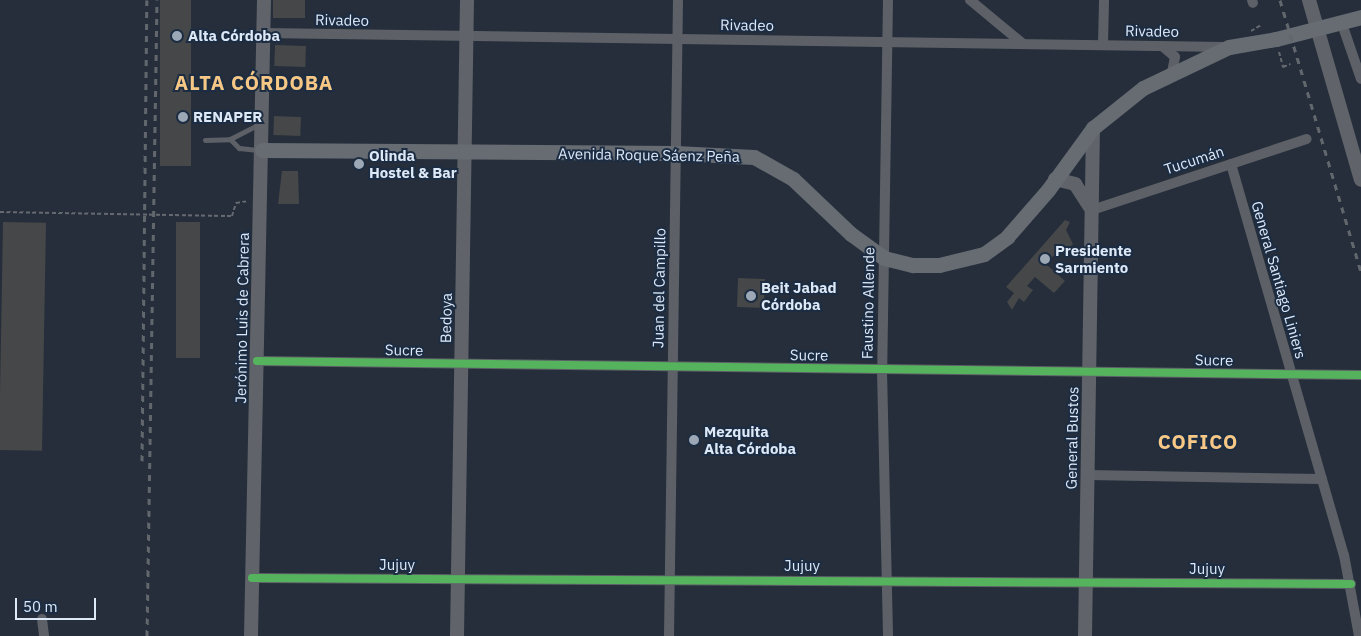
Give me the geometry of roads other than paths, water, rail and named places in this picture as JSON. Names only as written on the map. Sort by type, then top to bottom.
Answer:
[{"type":"main road","name":"Jerónimo Luis de Cabrera","points":[[251,636],[264,0]]},
{"type":"main road","name":"Bedoya","points":[[457,636],[467,0]]},
{"type":"main road","points":[[1309,0],[1361,180]]},
{"type":"main road","name":"Avenida Roque Sáenz Peña","points":[[262,150],[743,155],[773,165],[811,194],[851,234],[884,258],[913,265],[939,265],[984,254],[1024,219],[1093,128],[1126,99],[1172,73],[1229,47],[1361,17]]},
{"type":"main road","name":"General Bustos","points":[[1085,636],[1093,128]]},
{"type":"main road","points":[[1055,180],[1075,184],[1092,210]]},
{"type":"street","name":"Juan del Campillo","points":[[669,636],[678,0]]},
{"type":"street","name":"Faustino Allende","points":[[888,0],[882,370],[888,636]]},
{"type":"street","points":[[970,0],[1022,43]]},
{"type":"street","points":[[1103,45],[1104,0]]},
{"type":"street","points":[[1341,21],[1361,78]]},
{"type":"street","name":"Rivadeo","points":[[263,33],[1229,47]]},
{"type":"street","points":[[1162,46],[1175,57],[1172,73]]},
{"type":"street","name":"Tucumán","points":[[1092,210],[1307,139]]},
{"type":"street","name":"General Santiago Liniers","points":[[1231,164],[1351,584],[1359,636]]},
{"type":"street","name":"Sucre","points":[[257,361],[1361,375]]},
{"type":"street","points":[[1088,475],[1322,479]]},
{"type":"street","name":"Jujuy","points":[[252,578],[1351,584]]},
{"type":"street","points":[[42,619],[44,636]]},
{"type":"lane","points":[[205,140],[230,139],[261,123]]},
{"type":"lane","points":[[230,139],[239,148],[262,150]]},
{"type":"railway","points":[[142,461],[147,0]]},
{"type":"railway","points":[[147,636],[157,0]]},
{"type":"railway","points":[[1280,0],[1361,271]]},
{"type":"place","name":"Alta Córdoba","points":[[177,36]]},
{"type":"place","name":"RENAPER","points":[[183,117]]},
{"type":"place","name":"Olinda Hostel & Bar","points":[[359,164]]},
{"type":"place","name":"Presidente Sarmiento","points":[[1045,259]]},
{"type":"place","name":"Beit Jabad Córdoba","points":[[751,296]]},
{"type":"place","name":"Mezquita Alta Córdoba","points":[[694,440]]},
{"type":"district","name":"ALTA CÓRDOBA","points":[[254,82]]},
{"type":"district","name":"COFICO","points":[[1198,441]]}]
